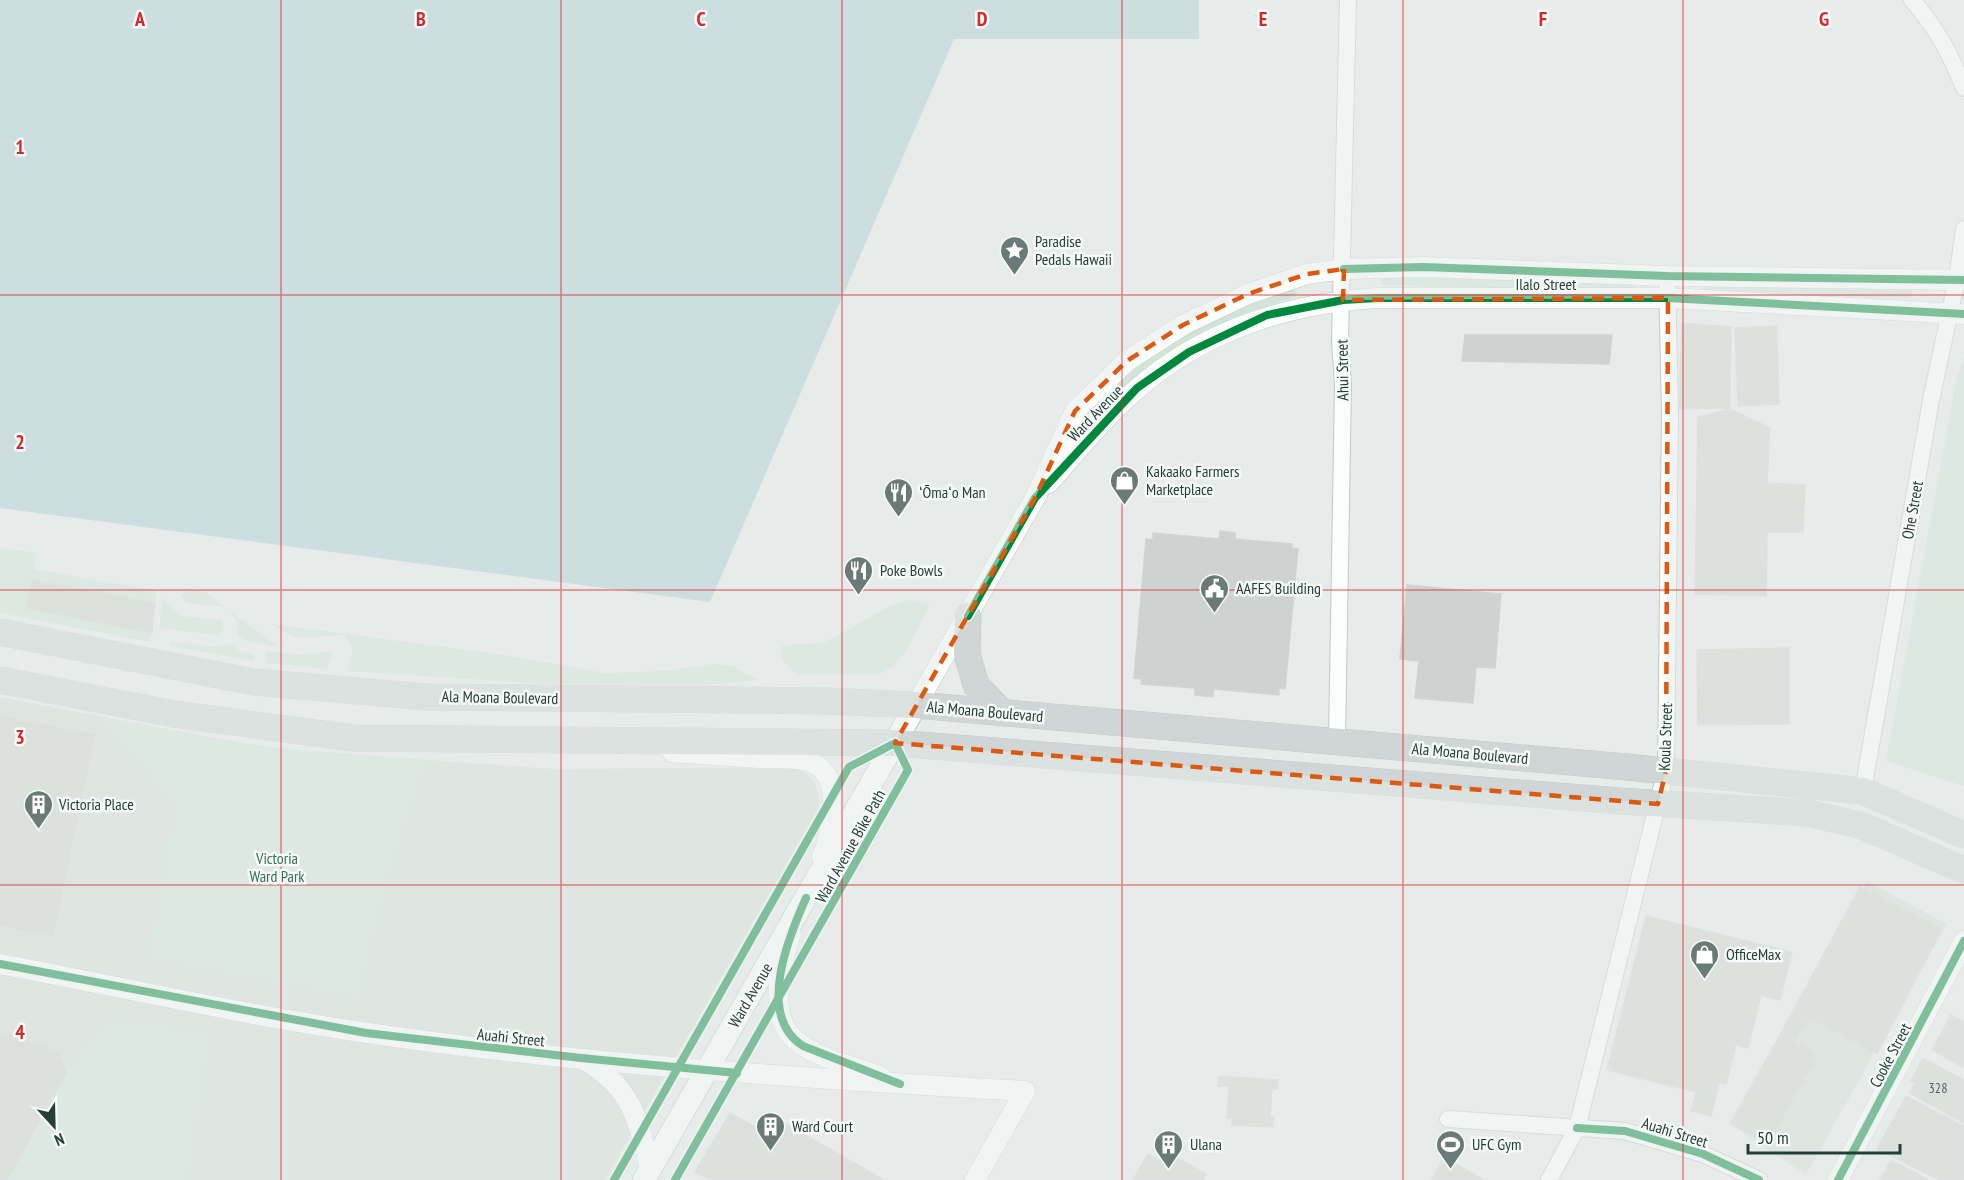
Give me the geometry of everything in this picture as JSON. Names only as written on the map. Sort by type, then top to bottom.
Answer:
[{"type":"main road","points":[[968,616],[967,654],[976,685],[1003,713]]},
{"type":"main road","name":"Ala Moana Boulevard","points":[[0,632],[254,682],[404,695],[828,701],[916,705],[1666,770],[1863,791],[1964,835]]},
{"type":"main road","points":[[0,680],[174,714],[352,738],[895,742],[1658,804],[1807,813],[1860,825],[1964,870]]},
{"type":"main road","name":"Ward Avenue","points":[[647,1175],[916,705]]},
{"type":"street","name":"Ahui Street","points":[[1337,741],[1343,385],[1340,341],[1344,269],[1348,0]]},
{"type":"street","points":[[1912,0],[1932,23],[1949,49],[1964,88]]},
{"type":"street","name":"Ohe Street","points":[[1863,791],[1929,411],[1957,313],[1964,229]]},
{"type":"street","name":"Ilalo Street","points":[[1344,269],[1423,267],[1667,276],[1960,280]]},
{"type":"street","name":"Ward Avenue","points":[[916,705],[1035,498],[1075,411],[1127,361],[1183,325],[1248,294],[1307,274],[1344,269]]},
{"type":"street","name":"Koula Street","points":[[1549,1180],[1577,1128],[1666,770],[1670,424],[1667,276]]},
{"type":"street","name":"Ilalo Street","points":[[1343,300],[1668,298],[1957,313]]},
{"type":"street","name":"Ward Avenue","points":[[1035,498],[1137,388],[1189,352],[1267,315],[1343,300]]},
{"type":"street","points":[[553,740],[703,754],[795,759],[813,763],[824,773],[829,784],[833,816],[828,842],[785,950],[781,971],[780,1010],[787,1031],[796,1041],[814,1051],[900,1084]]},
{"type":"street","name":"Cooke Street","points":[[1838,1180],[1964,941]]},
{"type":"street","name":"Auahi Street","points":[[0,964],[366,1033],[707,1071],[1025,1091],[975,1180]]},
{"type":"street","points":[[581,1058],[605,1073],[620,1087],[633,1108],[647,1175]]},
{"type":"street","name":"Auahi Street","points":[[1448,1119],[1625,1131],[1703,1154],[1759,1180]]},
{"type":"highlighted area","points":[[1344,269],[1343,300],[1668,298],[1666,770],[1658,804],[895,743],[1035,498],[1075,411],[1127,361],[1183,325],[1248,294],[1307,274]]},
{"type":"shaded area","points":[[0,697],[225,740],[290,750],[555,769],[789,767],[803,771],[813,780],[819,793],[819,807],[605,1180],[0,1180]]},
{"type":"shaded area","points":[[1867,881],[1947,924],[1806,1175],[1729,1123]]},
{"type":"green space","points":[[1381,277],[1635,283],[1634,292],[1381,285]]},
{"type":"green space","points":[[1703,285],[1913,290],[1910,298],[1703,293]]},
{"type":"green space","points":[[1293,289],[1297,292],[1295,297],[1246,313],[1191,340],[1094,418],[1091,417],[1090,411],[1112,389],[1135,369],[1183,336],[1235,310]]},
{"type":"green space","points":[[1964,357],[1964,786],[1886,761],[1957,376]]},
{"type":"green space","points":[[0,548],[37,553],[34,569],[157,591],[155,603],[32,580],[26,608],[152,633],[150,642],[0,613]]},
{"type":"green space","points":[[187,589],[205,592],[226,607],[186,603],[181,596]]},
{"type":"green space","points":[[162,598],[181,616],[221,620],[223,631],[216,635],[159,628]]},
{"type":"green space","points":[[909,600],[930,605],[908,647],[894,665],[885,672],[875,675],[799,674],[790,670],[780,655],[783,645],[823,643],[892,605]]},
{"type":"green space","points":[[228,610],[279,647],[245,641],[238,636],[236,620]]},
{"type":"green space","points":[[271,624],[498,654],[605,673],[663,671],[713,664],[736,666],[736,669],[760,680],[701,685],[545,684],[347,671],[353,649],[344,635],[296,638]]},
{"type":"green space","points":[[170,641],[214,647],[230,644],[242,652],[254,654],[253,661],[169,646]]},
{"type":"green space","points":[[266,651],[300,655],[330,651],[333,655],[327,669],[265,663]]},
{"type":"green space","name":"Victoria Ward Park","points":[[101,720],[115,720],[265,747],[427,760],[390,876],[359,1000],[147,959],[174,805]]},
{"type":"green space","points":[[106,1018],[123,1018],[212,1034],[191,1165],[185,1180],[7,1180],[67,1071]]},
{"type":"water","points":[[0,0],[1199,0],[1199,39],[954,39],[710,602],[0,508]]},
{"type":"building","points":[[1682,323],[1731,327],[1730,408],[1679,409]]},
{"type":"building","points":[[1777,326],[1779,404],[1738,406],[1735,328]]},
{"type":"building","points":[[1465,335],[1612,335],[1609,364],[1462,361]]},
{"type":"building","points":[[1730,409],[1770,428],[1767,483],[1805,485],[1803,532],[1767,532],[1766,596],[1695,594],[1698,417]]},
{"type":"building","name":"AAFES Building","points":[[1220,531],[1235,533],[1235,539],[1292,544],[1292,548],[1298,549],[1285,689],[1279,688],[1279,695],[1214,689],[1213,697],[1195,695],[1195,688],[1141,684],[1142,679],[1134,678],[1146,539],[1153,540],[1153,533],[1219,539]]},
{"type":"building","points":[[32,580],[155,603],[152,633],[26,608]]},
{"type":"building","points":[[1407,585],[1501,594],[1495,668],[1476,667],[1473,703],[1415,698],[1419,661],[1400,659]]},
{"type":"building","points":[[1789,648],[1789,724],[1698,725],[1697,650]]},
{"type":"building","name":"Victoria Place","points":[[0,716],[95,735],[53,936],[0,925]]},
{"type":"building","points":[[1860,887],[1942,929],[1877,1054],[1809,1017],[1795,1041],[1781,1033]]},
{"type":"building","points":[[1646,916],[1792,952],[1780,1000],[1761,995],[1748,1048],[1729,1043],[1711,1116],[1691,1111],[1696,1092],[1607,1070]]},
{"type":"building","points":[[1951,1015],[1964,1022],[1964,1068],[1932,1050]]},
{"type":"building","points":[[0,1032],[57,1051],[67,1071],[7,1180],[0,1180]]},
{"type":"building","points":[[1781,1033],[1818,1054],[1768,1144],[1731,1124]]},
{"type":"building","points":[[1729,1044],[1736,1046],[1726,1084],[1720,1082]]},
{"type":"building","points":[[1923,1058],[1964,1080],[1964,1123],[1909,1093],[1915,1084],[1911,1081]]},
{"type":"building","points":[[1219,1076],[1278,1080],[1277,1089],[1272,1089],[1270,1117],[1274,1117],[1273,1127],[1232,1125],[1232,1118],[1227,1118],[1229,1086],[1218,1086]]},
{"type":"building","points":[[1906,1096],[1964,1126],[1964,1180],[1939,1180],[1877,1149]]},
{"type":"building","name":"Ward Court","points":[[730,1113],[762,1131],[771,1115],[884,1180],[710,1180],[695,1172]]},
{"type":"building","name":"Ulana","points":[[1148,1154],[1171,1167],[1176,1157],[1206,1174],[1203,1180],[1133,1180]]},
{"type":"building","name":"UFC Gym","points":[[1444,1157],[1484,1180],[1432,1180]]},
{"type":"building","points":[[1891,1160],[1929,1180],[1880,1180]]},
{"type":"cycle path","points":[[1344,269],[1423,267],[1667,276],[1964,280]]},
{"type":"cycle path","points":[[968,616],[1035,498],[1137,388],[1189,352],[1267,315],[1343,300],[1377,298],[1668,298],[1964,314]]},
{"type":"cycle path","name":"Ward Avenue Bike Path","points":[[614,1180],[849,767],[895,743],[908,770],[675,1180]]},
{"type":"cycle path","name":"Ward Avenue Bike Path","points":[[806,898],[791,934],[780,976],[781,1016],[789,1033],[803,1046],[900,1084]]},
{"type":"cycle path","points":[[1838,1180],[1964,941]]},
{"type":"cycle path","points":[[0,964],[366,1033],[581,1058],[737,1073]]},
{"type":"cycle path","points":[[1577,1128],[1625,1131],[1703,1154],[1759,1180]]},
{"type":"place","name":"Paradise Pedals Hawaii","points":[[1014,276]]},
{"type":"place","name":"Kakaako Farmers Marketplace","points":[[1125,506]]},
{"type":"place","name":"ʻŌmaʻo Man","points":[[898,518]]},
{"type":"place","name":"Poke Bowls","points":[[859,596]]},
{"type":"place","name":"AAFES Building","points":[[1215,614]]},
{"type":"place","name":"Victoria Place","points":[[38,830]]},
{"type":"place","name":"OfficeMax","points":[[1705,980]]},
{"type":"place","name":"Ward Court","points":[[771,1152]]},
{"type":"place","name":"Ulana","points":[[1169,1170]]},
{"type":"place","name":"UFC Gym","points":[[1451,1170]]}]
